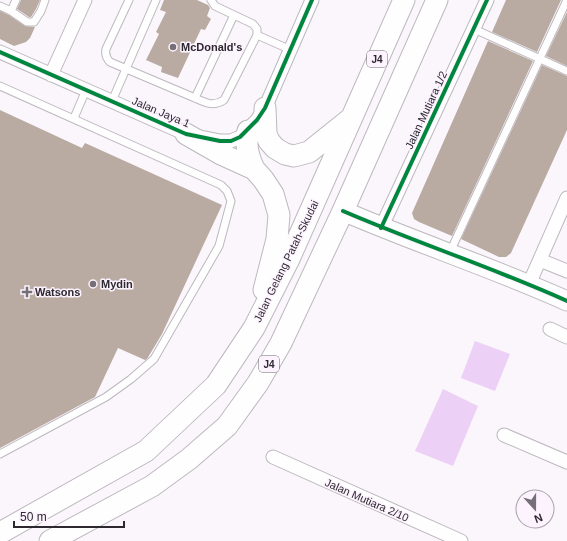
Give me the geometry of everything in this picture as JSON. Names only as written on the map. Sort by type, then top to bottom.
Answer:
[{"type":"main road","name":"Jalan Gelang Patah-Skudai","points":[[3,530],[146,451],[216,385],[254,328],[289,259],[404,0]]},
{"type":"main road","name":"J4","points":[[50,541],[152,486],[189,459],[227,426],[258,383],[281,343],[343,211],[437,0]]},
{"type":"main road","points":[[265,108],[266,134],[269,141],[275,148],[285,154],[294,156],[309,152],[352,118]]},
{"type":"main road","points":[[248,131],[247,146],[249,158],[254,169],[273,194],[279,214],[277,239],[254,328]]},
{"type":"main road","points":[[186,134],[221,154],[254,169]]},
{"type":"street","points":[[51,75],[84,0]]},
{"type":"street","name":"Jalan Jaya 1","points":[[0,52],[186,134],[226,142],[240,138],[248,131],[265,108],[312,0]]},
{"type":"street","name":"Jalan Mutiara 1/2","points":[[381,228],[487,0]]},
{"type":"street","points":[[529,284],[567,198]]},
{"type":"street","points":[[343,211],[381,228],[529,284],[567,301]]},
{"type":"street","points":[[540,260],[567,271]]},
{"type":"street","points":[[550,329],[567,337]]},
{"type":"street","points":[[504,435],[567,462]]},
{"type":"street","name":"Jalan Mutiara 2/10","points":[[273,457],[461,541]]},
{"type":"lane","points":[[11,11],[16,0]]},
{"type":"lane","points":[[0,6],[11,11],[27,22],[34,22],[41,11],[45,0]]},
{"type":"lane","points":[[129,0],[105,52],[107,59],[110,62],[213,105],[224,100],[258,35],[253,24],[215,6],[211,0]]},
{"type":"lane","points":[[112,101],[125,68],[156,0]]},
{"type":"lane","points":[[450,253],[566,0]]},
{"type":"lane","points":[[195,98],[234,15]]},
{"type":"lane","points":[[474,29],[567,71]]},
{"type":"lane","points":[[258,35],[291,50]]},
{"type":"lane","points":[[0,86],[221,185],[228,190],[231,201],[219,246],[154,359],[131,379],[106,397],[0,454]]},
{"type":"lane","points":[[74,118],[86,90]]},
{"type":"shaded area","points":[[475,341],[510,354],[495,391],[461,378]]},
{"type":"shaded area","points":[[443,389],[478,406],[453,466],[415,451]]},
{"type":"building","points":[[21,0],[40,0],[31,17],[17,9]]},
{"type":"building","name":"McDonald's","points":[[164,0],[197,0],[208,5],[210,8],[207,16],[211,19],[205,30],[201,29],[178,78],[161,72],[162,67],[146,60],[159,34],[156,32],[166,12],[160,10]]},
{"type":"building","points":[[506,0],[561,0],[537,52],[492,32]]},
{"type":"building","points":[[0,11],[9,15],[25,26],[35,27],[30,38],[26,42],[14,46],[0,39]]},
{"type":"building","points":[[567,12],[567,66],[546,56]]},
{"type":"building","points":[[488,41],[533,61],[452,236],[419,222],[414,219],[412,213]]},
{"type":"building","points":[[542,65],[567,76],[567,130],[511,253],[506,257],[499,257],[461,239]]},
{"type":"building","name":"Mydin","points":[[0,110],[82,148],[85,143],[222,205],[162,334],[147,359],[145,360],[118,348],[95,397],[0,448]]},
{"type":"cycle path","points":[[0,52],[186,134],[220,141],[231,141],[240,137],[257,120],[265,108],[312,0]]},
{"type":"cycle path","points":[[381,228],[487,0]]},
{"type":"cycle path","points":[[343,211],[567,301]]},
{"type":"place","name":"McDonald's","points":[[173,47]]},
{"type":"place","name":"Mydin","points":[[93,284]]},
{"type":"place","name":"Watsons","points":[[27,292]]}]
